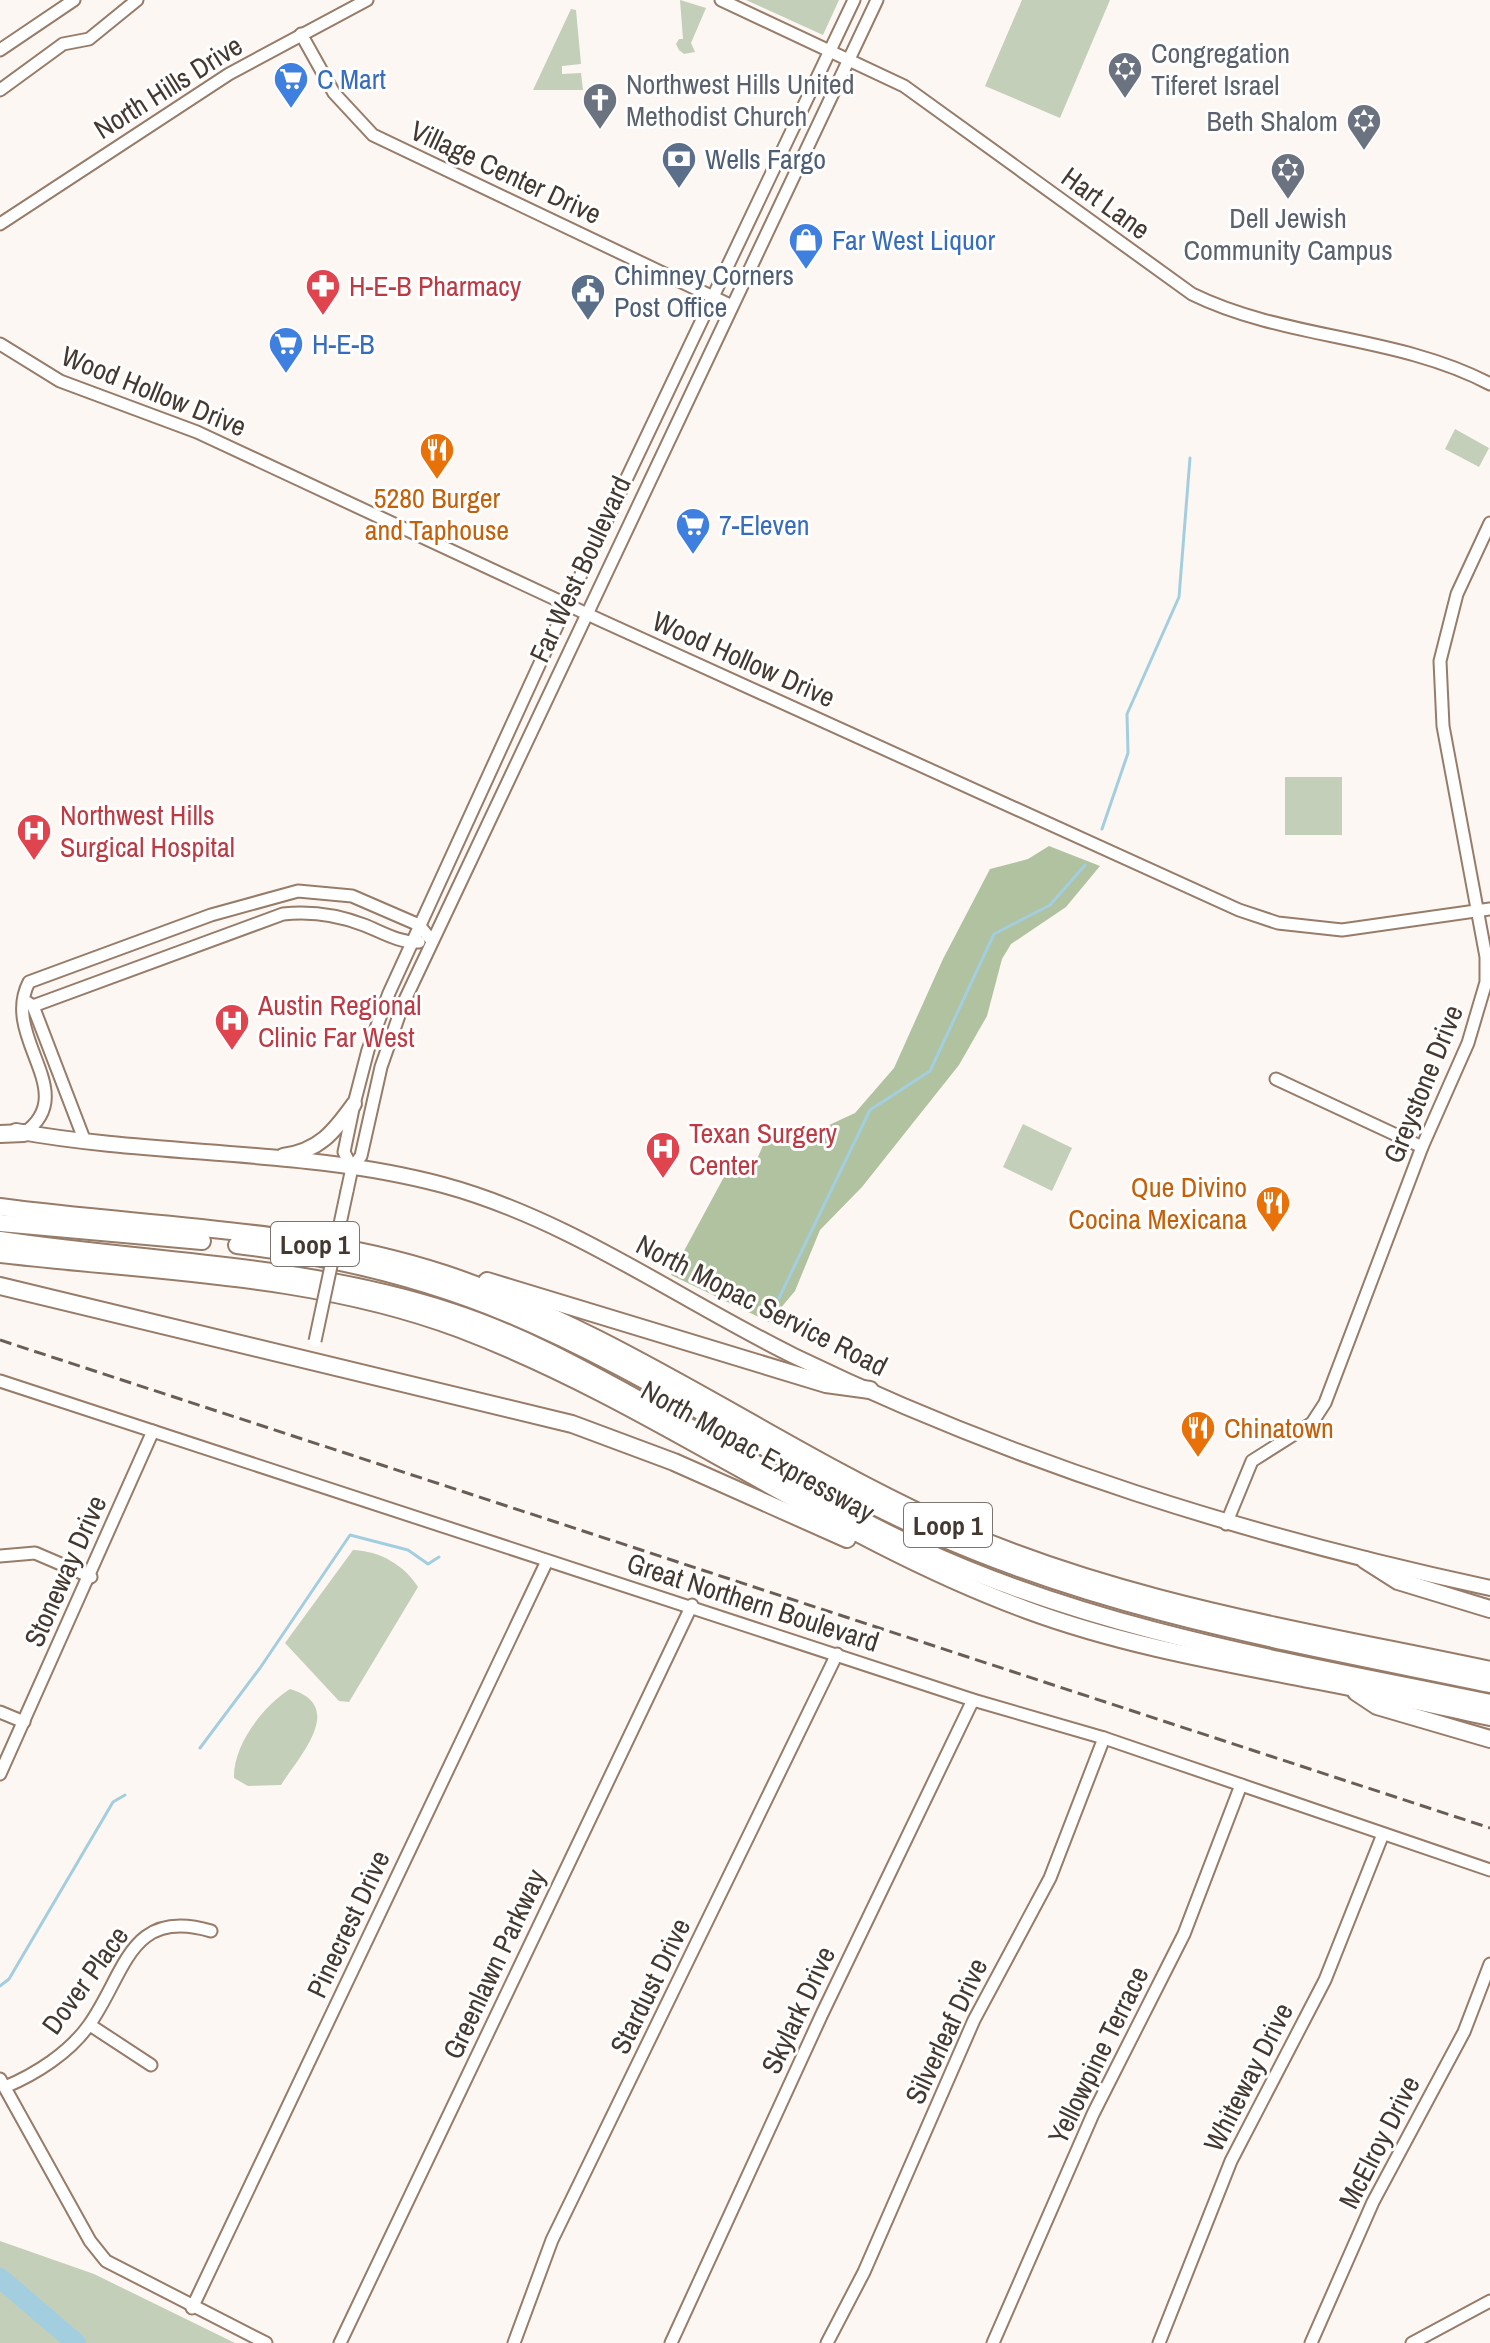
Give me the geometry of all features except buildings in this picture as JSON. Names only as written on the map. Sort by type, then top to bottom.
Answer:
[{"type":"highway","points":[[0,1131],[24,1133]]},
{"type":"highway","name":"North Mopac Expressway","points":[[0,1207],[301,1242],[372,1253],[445,1274],[582,1333],[934,1519],[1037,1561],[1154,1598],[1490,1670]]},
{"type":"highway","points":[[0,1215],[72,1230]]},
{"type":"highway","points":[[0,1223],[287,1252],[358,1266],[446,1291],[508,1314],[575,1345],[925,1531],[1042,1578],[1205,1625],[1490,1684]]},
{"type":"highway","points":[[0,1240],[292,1272],[355,1284],[455,1313],[558,1357],[894,1536],[1034,1595],[1201,1643],[1490,1703]]},
{"type":"highway","name":"North Mopac Expressway","points":[[0,1254],[296,1287],[400,1310],[459,1329],[557,1372],[891,1554],[1031,1612],[1163,1650],[1490,1717]]},
{"type":"highway","points":[[445,1274],[504,1286],[826,1384],[870,1390]]},
{"type":"highway","points":[[0,1286],[186,1334],[311,1360],[572,1424],[662,1457],[840,1537],[891,1554]]},
{"type":"highway","points":[[1365,1560],[1398,1581],[1490,1609]]},
{"type":"highway","points":[[1348,1686],[1377,1706],[1490,1739]]},
{"type":"main road","points":[[264,1159],[296,1154],[318,1145],[335,1131],[354,1104]]},
{"type":"main road","name":"North Mopac Service Road","points":[[24,1133],[352,1168],[444,1185],[529,1217],[794,1356],[1023,1455],[1226,1524],[1490,1588]]},
{"type":"street","points":[[0,50],[74,0]]},
{"type":"street","points":[[0,90],[63,44],[89,39],[137,0]]},
{"type":"street","name":"North Hills Drive","points":[[0,224],[229,74],[367,0]]},
{"type":"street","name":"Hart Lane","points":[[721,0],[904,86],[1192,294],[1235,314],[1410,355],[1490,384]]},
{"type":"street","name":"Far West Boulevard","points":[[352,1168],[344,1152],[368,1050],[411,942],[567,604],[854,0]]},
{"type":"street","name":"Far West Boulevard","points":[[311,1360],[352,1168],[361,1156],[381,1067],[402,1007],[585,613],[877,0]]},
{"type":"street","name":"Village Center Drive","points":[[301,34],[334,93],[373,135],[732,306]]},
{"type":"street","name":"Wood Hollow Drive","points":[[0,344],[60,381],[197,432],[585,613],[1239,910],[1278,923],[1342,930],[1490,909]]},
{"type":"street","name":"Greystone Drive","points":[[1226,1524],[1236,1492],[1252,1461],[1312,1423],[1325,1403],[1422,1147],[1481,1005],[1486,957],[1443,726],[1440,661],[1457,594],[1490,523]]},
{"type":"street","points":[[24,1133],[40,1121],[46,1104],[18,1019],[20,997],[29,982],[211,915],[298,891],[352,896],[419,925],[432,941]]},
{"type":"street","points":[[33,1006],[261,919],[305,912],[344,918],[411,942],[432,941]]},
{"type":"street","points":[[211,915],[225,933]]},
{"type":"street","points":[[20,997],[33,1006],[84,1139]]},
{"type":"street","points":[[1276,1079],[1422,1147]]},
{"type":"street","name":"Great Northern Boulevard","points":[[0,1381],[547,1561],[692,1605],[973,1700],[1104,1738],[1490,1870]]},
{"type":"street","name":"Stoneway Drive","points":[[0,1774],[91,1577],[153,1431]]},
{"type":"street","points":[[0,1556],[35,1553],[91,1577]]},
{"type":"street","name":"Pinecrest Drive","points":[[192,2308],[547,1561]]},
{"type":"street","name":"Greenlawn Parkway","points":[[340,2343],[692,1605]]},
{"type":"street","name":"Stardust Drive","points":[[514,2343],[552,2240],[837,1654]]},
{"type":"street","name":"Skylark Drive","points":[[671,2343],[822,2014],[973,1700]]},
{"type":"street","points":[[0,1712],[24,1722]]},
{"type":"street","name":"Silverleaf Drive","points":[[827,2343],[864,2272],[974,2020],[1050,1878],[1104,1738]]},
{"type":"street","name":"Yellowpine Terrace","points":[[993,2343],[1093,2114],[1184,1934],[1241,1785]]},
{"type":"street","name":"Whiteway Drive","points":[[1159,2343],[1231,2161],[1325,1980],[1383,1834]]},
{"type":"street","name":"Dover Place","points":[[2,2083],[67,2050],[90,2025],[143,1936],[161,1928],[190,1925],[211,1931]]},
{"type":"street","name":"McElroy Drive","points":[[1311,2343],[1373,2202],[1464,2032],[1490,1964]]},
{"type":"street","points":[[90,2025],[151,2065]]},
{"type":"street","points":[[2,2083],[98,2252],[114,2267],[266,2343]]},
{"type":"street","points":[[1412,2343],[1490,2301]]},
{"type":"green space","points":[[680,0],[706,8],[691,43],[695,52],[684,54],[676,44],[683,39]]},
{"type":"green space","points":[[746,0],[839,0],[823,35]]},
{"type":"green space","points":[[1022,0],[1110,0],[1060,118],[985,86]]},
{"type":"green space","points":[[571,9],[576,10],[581,64],[562,66],[562,74],[581,73],[583,90],[533,90]]},
{"type":"green space","points":[[1455,429],[1489,448],[1479,467],[1445,449]]},
{"type":"green space","points":[[1285,777],[1342,777],[1342,835],[1285,835]]},
{"type":"green space","points":[[1049,846],[1100,866],[1066,907],[1011,944],[1002,959],[987,1016],[959,1065],[862,1187],[820,1230],[795,1291],[769,1322],[671,1275],[731,1164],[757,1159],[765,1141],[784,1146],[855,1113],[894,1068],[943,959],[990,869],[1028,859]]},
{"type":"green space","points":[[1023,1124],[1072,1148],[1052,1191],[1003,1167]]},
{"type":"green space","points":[[353,1550],[373,1553],[390,1561],[406,1572],[418,1587],[349,1702],[339,1701],[285,1643]]},
{"type":"green space","points":[[290,1689],[307,1697],[315,1707],[317,1719],[314,1732],[281,1785],[248,1786],[234,1778],[244,1740],[260,1716]]},
{"type":"green space","points":[[0,2241],[94,2274],[235,2343],[0,2343]]},
{"type":"waterway","points":[[1102,829],[1128,753],[1127,714],[1179,597],[1190,458]]},
{"type":"waterway","points":[[779,1298],[870,1110],[930,1071],[994,934],[1050,905],[1085,865]]},
{"type":"waterway","points":[[200,1748],[260,1668],[350,1535],[408,1550],[428,1564],[439,1557]]},
{"type":"waterway","points":[[0,1986],[9,1979],[113,1802],[125,1795]]},
{"type":"waterway","points":[[0,2278],[76,2343]]},
{"type":"railway","points":[[0,1340],[1490,1828]]},
{"type":"place","name":"Congregation Tiferet Israel","points":[[1125,100]]},
{"type":"place","name":"C Mart","points":[[291,110]]},
{"type":"place","name":"Northwest Hills United Methodist Church","points":[[600,131]]},
{"type":"place","name":"Beth Shalom","points":[[1364,152]]},
{"type":"place","name":"Wells Fargo","points":[[679,190]]},
{"type":"place","name":"Dell Jewish Community Campus","points":[[1288,201]]},
{"type":"place","name":"Far West Liquor","points":[[806,271]]},
{"type":"place","name":"H-E-B Pharmacy","points":[[323,317]]},
{"type":"place","name":"Chimney Corners Post Office","points":[[588,322]]},
{"type":"place","name":"H-E-B","points":[[286,375]]},
{"type":"place","name":"5280 Burger and Taphouse","points":[[437,481]]},
{"type":"place","name":"7-Eleven","points":[[693,556]]},
{"type":"place","name":"Northwest Hills Surgical Hospital","points":[[34,862]]},
{"type":"place","name":"Austin Regional Clinic Far West","points":[[232,1052]]},
{"type":"place","name":"Texan Surgery Center","points":[[663,1180]]},
{"type":"place","name":"Que Divino Cocina Mexicana","points":[[1273,1234]]},
{"type":"place","name":"Chinatown","points":[[1198,1459]]}]
